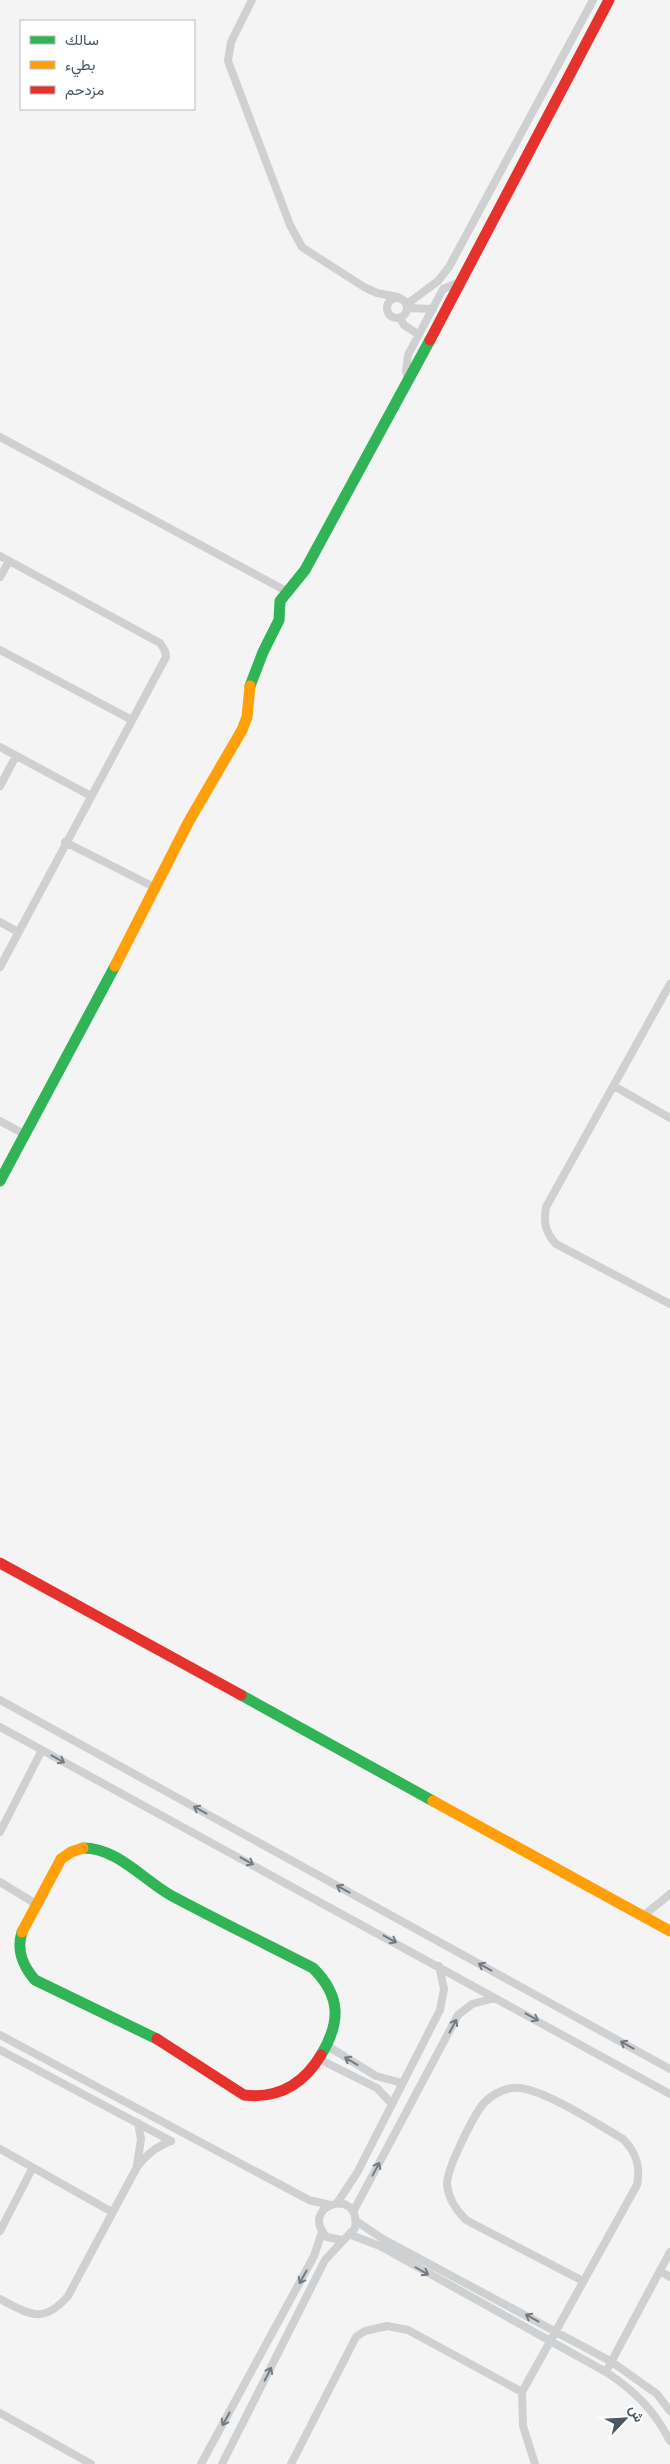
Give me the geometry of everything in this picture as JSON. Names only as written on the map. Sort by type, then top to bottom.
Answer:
[{"type":"street","points":[[252,0],[231,42],[228,61],[290,225],[302,246],[311,254],[364,287],[377,293],[398,297],[408,306],[433,309]]},
{"type":"street","points":[[400,318],[404,316],[408,306],[438,281],[449,267],[593,0]]},
{"type":"street","points":[[0,1181],[156,888],[189,821],[242,730],[246,717],[250,687],[263,652],[279,620],[280,601],[305,570],[609,0]]},
{"type":"street","points":[[408,380],[406,371],[408,355],[443,289],[460,282]]},
{"type":"street","points":[[398,297],[390,301],[387,309],[391,316],[400,318],[404,325],[419,335]]},
{"type":"street","points":[[0,437],[288,592]]},
{"type":"street","points":[[0,556],[160,643],[164,646],[166,657],[65,842],[0,967]]},
{"type":"street","points":[[0,577],[9,561]]},
{"type":"street","points":[[0,650],[132,720]]},
{"type":"street","points":[[0,747],[91,796]]},
{"type":"street","points":[[0,786],[16,756]]},
{"type":"street","points":[[65,842],[156,888]]},
{"type":"street","points":[[0,922],[18,932]]},
{"type":"street","points":[[670,984],[546,1207],[545,1227],[556,1244],[670,1304]]},
{"type":"street","points":[[614,1086],[670,1118]]},
{"type":"street","points":[[0,1120],[26,1135]]},
{"type":"street","points":[[0,1563],[670,1931]]},
{"type":"street","points":[[0,1700],[670,2069]]},
{"type":"street","points":[[0,1727],[498,1998],[670,2094]]},
{"type":"street","points":[[0,1832],[42,1750]]},
{"type":"street","points":[[83,1848],[96,1848],[108,1852],[170,1895],[313,1968],[326,1981],[334,1998],[336,2017],[332,2035],[326,2045],[319,2059],[304,2079],[290,2088],[276,2095],[260,2098],[244,2095],[116,2016],[48,1988],[30,1974],[20,1954],[20,1939],[36,1904],[61,1859],[71,1852],[83,1848]]},
{"type":"street","points":[[0,1882],[36,1904]]},
{"type":"street","points":[[643,1916],[670,1894]]},
{"type":"street","points":[[201,2464],[314,2256],[322,2232],[320,2217],[323,2210],[333,2204],[357,2173],[442,2004],[443,1981],[439,1966]]},
{"type":"street","points":[[354,2212],[458,2015],[478,2001],[498,1998]]},
{"type":"street","points":[[0,2035],[305,2197],[349,2207],[354,2212],[356,2221],[351,2235],[342,2240],[326,2260],[222,2464]]},
{"type":"street","points":[[326,2045],[376,2076],[402,2083]]},
{"type":"street","points":[[0,2050],[171,2141],[152,2151],[137,2167],[68,2296],[61,2304],[46,2312],[29,2314],[0,2299]]},
{"type":"street","points":[[319,2059],[377,2088],[391,2104]]},
{"type":"street","points":[[535,2464],[522,2426],[522,2392],[637,2185],[639,2170],[635,2155],[623,2139],[535,2090],[512,2088],[502,2091],[483,2104],[448,2171],[447,2185],[450,2198],[466,2220],[583,2281]]},
{"type":"street","points":[[137,2167],[141,2139],[138,2123]]},
{"type":"street","points":[[0,2149],[32,2169],[112,2212]]},
{"type":"street","points":[[0,2231],[32,2169]]},
{"type":"street","points":[[356,2221],[392,2243],[612,2362],[658,2394],[670,2411]]},
{"type":"street","points":[[322,2232],[334,2240],[342,2240]]},
{"type":"street","points":[[351,2235],[388,2251],[606,2372],[645,2401],[660,2420],[670,2441]]},
{"type":"street","points":[[388,2251],[392,2243]]},
{"type":"street","points":[[606,2372],[670,2252]]},
{"type":"street","points":[[660,2271],[670,2278]]},
{"type":"street","points":[[291,2464],[356,2338],[376,2328],[392,2326],[408,2330],[522,2392]]},
{"type":"street","points":[[0,2414],[90,2464]]},
{"type":"traffic: fast","points":[[250,686],[263,652],[279,620],[280,601],[305,570],[430,340]]},
{"type":"traffic: fast","points":[[0,1181],[115,966]]},
{"type":"traffic: fast","points":[[241,1695],[433,1801]]},
{"type":"traffic: fast","points":[[83,1848],[96,1849],[108,1853],[172,1896],[313,1968],[329,1989],[335,2010],[332,2031],[321,2055]]},
{"type":"traffic: fast","points":[[22,1932],[20,1952],[24,1964],[35,1980],[157,2039]]},
{"type":"traffic: slow","points":[[115,966],[189,821],[242,730],[247,717],[250,686]]},
{"type":"traffic: slow","points":[[433,1801],[670,1931]]},
{"type":"traffic: slow","points":[[22,1932],[61,1859],[71,1852],[83,1848]]},
{"type":"traffic: jam","points":[[430,340],[609,0]]},
{"type":"traffic: jam","points":[[0,1563],[241,1695]]},
{"type":"traffic: jam","points":[[157,2039],[244,2095],[268,2095],[288,2088],[298,2082],[321,2055]]}]
